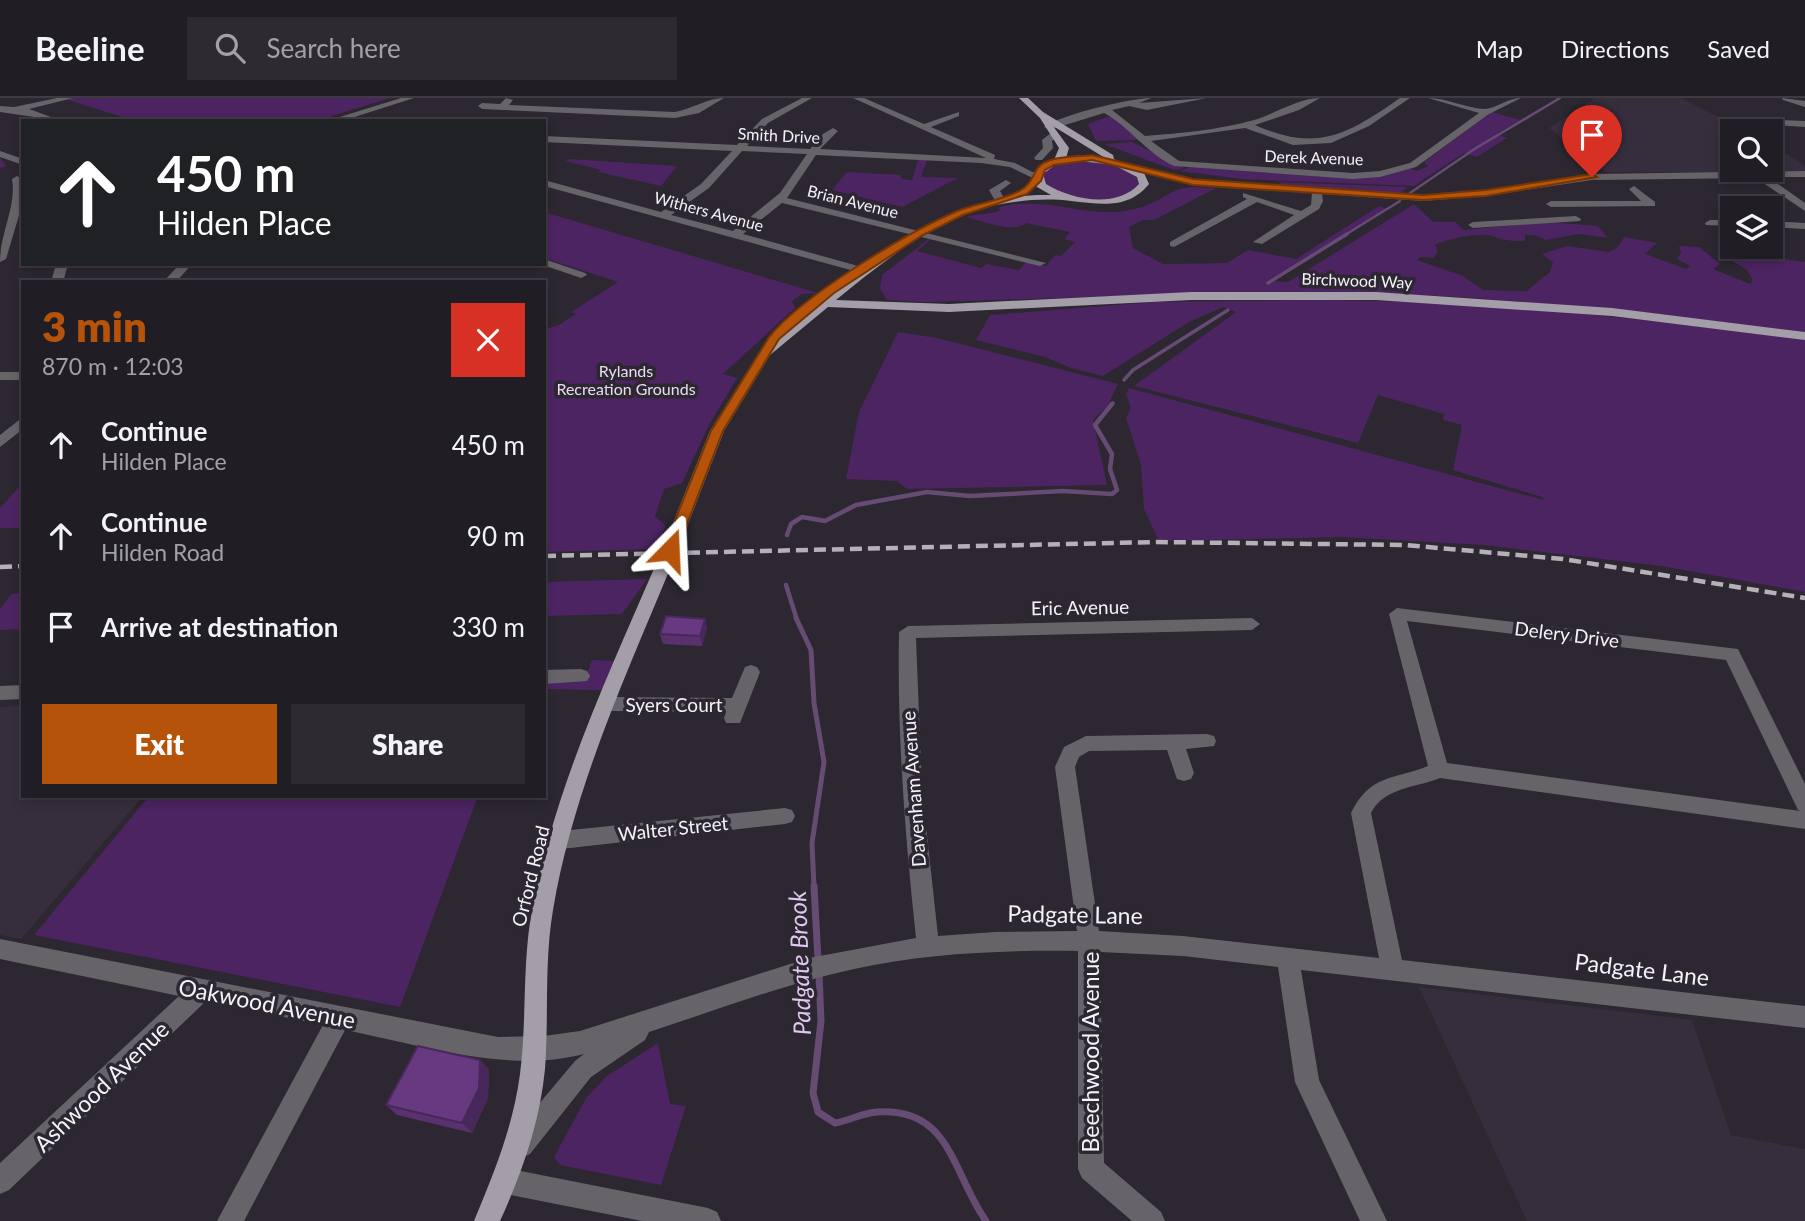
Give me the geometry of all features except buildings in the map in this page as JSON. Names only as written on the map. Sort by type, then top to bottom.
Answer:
[{"type":"main road","points":[[1023,98],[1052,128],[1064,152],[1058,161]]},
{"type":"main road","points":[[1052,128],[1069,132],[1116,162],[1130,167],[1143,180],[1142,189]]},
{"type":"main road","points":[[1043,161],[1080,158],[1116,162]]},
{"type":"main road","name":"Orford Road","points":[[534,1049],[538,939],[561,840],[609,704],[717,431],[766,352],[821,304],[918,234],[960,213],[1029,189],[1037,178],[1043,161]]},
{"type":"main road","points":[[1037,178],[1047,190],[1067,198]]},
{"type":"main road","name":"Orford Road","points":[[1005,199],[1067,198],[1112,201],[1142,189]]},
{"type":"main road","points":[[860,275],[857,297],[877,305]]},
{"type":"main road","name":"Birchwood Way","points":[[821,304],[859,311],[1191,296],[1376,296],[1612,312],[1805,336]]},
{"type":"main road","name":"Birchwood Way","points":[[821,304],[877,305],[907,309]]},
{"type":"main road","points":[[487,1221],[517,1151],[528,1102],[534,1049]]},
{"type":"street","points":[[0,109],[15,109],[69,98]]},
{"type":"street","points":[[338,119],[410,98]]},
{"type":"street","points":[[533,119],[557,98]]},
{"type":"street","points":[[482,106],[506,104],[544,109],[684,114],[699,110],[720,98]]},
{"type":"street","points":[[664,215],[705,186],[765,121],[808,98]]},
{"type":"street","points":[[856,98],[976,149],[996,162]]},
{"type":"street","points":[[869,104],[886,98]]},
{"type":"street","points":[[1043,161],[1052,128],[1147,98]]},
{"type":"street","points":[[1129,104],[1147,107],[1203,98]]},
{"type":"street","points":[[1144,139],[1247,125],[1284,114],[1316,98]]},
{"type":"street","points":[[1247,125],[1283,140],[1335,141],[1406,98]]},
{"type":"street","points":[[1432,98],[1486,112]]},
{"type":"street","name":"Derek Avenue","points":[[1107,111],[1119,116],[1165,159],[1183,165],[1367,175],[1404,169],[1421,161],[1486,112],[1517,98]]},
{"type":"street","points":[[1786,98],[1805,104]]},
{"type":"street","points":[[618,112],[632,99]]},
{"type":"street","points":[[0,117],[15,109],[51,119]]},
{"type":"street","points":[[924,127],[956,114]]},
{"type":"street","points":[[1040,114],[1075,119]]},
{"type":"street","points":[[1069,132],[1075,119]]},
{"type":"street","points":[[1783,124],[1805,124]]},
{"type":"street","points":[[735,235],[780,199],[833,131]]},
{"type":"street","name":"Smith Drive","points":[[546,139],[963,159],[1012,165],[1037,178]]},
{"type":"street","points":[[963,159],[976,149]]},
{"type":"street","points":[[0,154],[21,161]]},
{"type":"street","name":"Smith Drive","points":[[1012,165],[1043,161]]},
{"type":"street","points":[[1130,167],[1193,182],[1423,198],[1605,176],[1720,174]]},
{"type":"street","points":[[1783,174],[1805,174]]},
{"type":"street","points":[[0,259],[20,194],[16,179]]},
{"type":"street","points":[[1005,199],[994,190],[1006,183],[1018,182]]},
{"type":"street","points":[[1142,189],[1193,182]]},
{"type":"street","points":[[1769,182],[1803,205]]},
{"type":"street","name":"Withers Avenue","points":[[546,184],[735,235],[860,275]]},
{"type":"street","points":[[1473,225],[1571,219],[1526,186]]},
{"type":"street","points":[[1551,204],[1651,204],[1634,189]]},
{"type":"street","points":[[1270,247],[1255,243],[1318,204],[1317,191]]},
{"type":"street","points":[[1174,244],[1252,197],[1303,215]]},
{"type":"street","name":"Brian Avenue","points":[[780,199],[1040,263]]},
{"type":"street","points":[[1710,223],[1720,223]]},
{"type":"street","points":[[1783,225],[1805,226]]},
{"type":"street","points":[[919,251],[936,238]]},
{"type":"street","points":[[546,263],[581,275]]},
{"type":"street","points":[[171,280],[185,266]]},
{"type":"street","points":[[4,376],[21,363]]},
{"type":"street","points":[[0,443],[21,423]]},
{"type":"street","name":"Delery Drive","points":[[1439,770],[1397,614],[1732,654],[1805,804]]},
{"type":"street","name":"Eric Avenue","points":[[908,632],[1252,624]]},
{"type":"street","name":"Davenham Avenue","points":[[908,632],[906,709],[915,838],[928,945]]},
{"type":"street","name":"Syers Court","points":[[609,704],[706,702],[735,712],[751,672]]},
{"type":"street","points":[[546,677],[581,676]]},
{"type":"street","points":[[0,693],[21,692]]},
{"type":"street","name":"Beechwood Avenue","points":[[1152,1221],[1091,1169],[1089,939],[1065,767],[1070,752],[1086,744],[1207,741]]},
{"type":"street","points":[[1174,742],[1184,773]]},
{"type":"street","points":[[1393,970],[1361,813],[1366,799],[1379,788],[1423,778],[1439,770],[1805,820]]},
{"type":"street","name":"Walter Street","points":[[561,840],[785,816]]},
{"type":"street","name":"Padgate Lane","points":[[534,1049],[580,1043],[818,967],[928,945],[1009,939],[1089,939],[1288,958],[1805,1017]]},
{"type":"street","name":"Oakwood Avenue","points":[[1,950],[481,1047],[534,1049]]},
{"type":"street","points":[[1288,958],[1307,1082],[1374,1221]]},
{"type":"street","name":"Ashwood Avenue","points":[[0,1181],[202,990]]},
{"type":"street","points":[[517,1151],[583,1069],[609,1048],[664,1016]]},
{"type":"street","points":[[230,1221],[339,1018]]},
{"type":"street","points":[[506,1181],[708,1221]]},
{"type":"shaded area","points":[[1595,98],[1681,98],[1723,119],[1720,119],[1720,172],[1606,172],[1549,128]]},
{"type":"shaded area","points":[[1783,151],[1805,166],[1805,172],[1783,172]]},
{"type":"shaded area","points":[[21,706],[21,798],[141,798],[21,939],[0,935],[0,707]]},
{"type":"shaded area","points":[[1419,987],[1692,1020],[1731,1135],[1805,1149],[1805,1221],[1527,1221]]},
{"type":"green space","points":[[62,98],[390,98],[322,119],[129,119]]},
{"type":"green space","points":[[1492,112],[1520,120],[1496,134],[1507,138],[1477,157],[1464,153],[1414,186],[1242,179],[1179,171],[1191,167],[1330,177],[1378,175],[1410,168],[1417,171],[1428,166],[1424,162]]},
{"type":"green space","points":[[1113,117],[1142,140],[1096,141],[1088,124]]},
{"type":"green space","points":[[1132,142],[1184,168],[1174,170],[1104,144]]},
{"type":"green space","points":[[569,159],[677,166],[661,186],[598,172],[601,170],[566,161]]},
{"type":"green space","points":[[918,160],[927,160],[921,177],[958,178],[902,207],[832,190],[847,172],[901,175],[901,179],[912,180]]},
{"type":"green space","points":[[1076,160],[1121,166],[1137,177],[1139,184],[1131,192],[1119,197],[1090,200],[1061,193],[1042,178],[1044,172],[1062,162]]},
{"type":"green space","points":[[1278,182],[1408,187],[1399,194],[1285,187]]},
{"type":"green space","points":[[1186,188],[1216,188],[1154,220],[1143,220],[1129,227],[1133,248],[1163,264],[1227,263],[1248,250],[1296,259],[1379,206],[1387,209],[1271,281],[1288,282],[1414,204],[1433,222],[1455,222],[1464,230],[1548,222],[1598,226],[1608,238],[1579,234],[1546,240],[1525,235],[1525,241],[1515,241],[1486,235],[1471,236],[1435,245],[1438,250],[1434,258],[1420,257],[1417,260],[1463,276],[1483,290],[1527,291],[1550,272],[1553,262],[1542,254],[1567,246],[1609,252],[1617,248],[1624,237],[1657,243],[1645,254],[1686,269],[1690,266],[1677,259],[1681,252],[1679,246],[1699,247],[1720,264],[1713,269],[1750,284],[1753,280],[1747,270],[1729,259],[1783,259],[1805,262],[1805,333],[1589,308],[1426,295],[1260,292],[922,302],[887,300],[880,289],[882,275],[930,238],[917,251],[981,268],[986,264],[1019,270],[1026,262],[1046,266],[1055,255],[1061,256],[1075,242],[1064,239],[1070,232],[1026,223],[1006,227],[966,217],[1027,203],[1120,212],[1152,203]]},
{"type":"green space","name":"Rylands Recreation Grounds","points":[[546,213],[818,293],[802,294],[792,301],[795,308],[723,374],[737,378],[708,427],[682,483],[664,489],[655,516],[666,526],[655,549],[546,552],[546,329],[557,326],[576,314],[571,312],[618,282],[546,259]]},
{"type":"green space","points":[[1312,300],[1497,307],[1805,339],[1805,592],[1662,566],[1483,545],[1344,537],[1159,541],[1144,509],[1141,465],[1126,418],[1131,408],[1126,394],[1129,388],[1544,500],[1542,497],[1453,470],[1462,425],[1443,420],[1444,414],[1378,395],[1358,443],[1134,386],[1236,312],[1223,307],[1189,322],[1103,376],[1071,368],[1045,357],[976,340],[990,315],[1155,302]]},
{"type":"green space","points":[[898,332],[937,338],[1118,384],[1108,405],[1093,420],[1107,485],[907,489],[897,481],[846,479],[859,412]]},
{"type":"green space","points":[[21,487],[21,528],[0,528],[0,508]]},
{"type":"green space","points":[[647,579],[622,614],[546,616],[546,582]]},
{"type":"green space","points":[[21,593],[21,629],[0,630],[0,609],[11,594]]},
{"type":"green space","points":[[592,660],[615,661],[604,690],[546,689],[546,681],[585,679]]},
{"type":"green space","points":[[147,798],[477,798],[400,1007],[34,935]]},
{"type":"green space","points":[[658,1043],[670,1104],[686,1106],[661,1185],[560,1165],[554,1157],[586,1098],[607,1076]]},
{"type":"waterway","name":"Padgate Brook","points":[[1410,193],[1476,148],[1560,98]]},
{"type":"waterway","name":"Padgate Brook","points":[[1345,235],[1400,201]]},
{"type":"waterway","name":"Padgate Brook","points":[[1268,283],[1347,234]]},
{"type":"waterway","name":"Padgate Brook","points":[[1124,380],[1133,370],[1228,310]]},
{"type":"waterway","name":"Padgate Brook","points":[[787,535],[791,524],[802,517],[825,521],[856,505],[927,492],[970,496],[1063,491],[1112,494],[1117,490],[1110,469],[1112,454],[1095,425],[1112,404]]},
{"type":"waterway","name":"Padgate Brook","points":[[786,585],[797,620]]},
{"type":"waterway","name":"Padgate Brook","points":[[796,618],[811,650],[814,703],[824,762],[812,843],[814,887]]},
{"type":"waterway","name":"Padgate Brook","points":[[814,886],[818,960]]},
{"type":"waterway","name":"Padgate Brook","points":[[819,974],[821,1021],[813,1093],[818,1112],[835,1123],[877,1112],[902,1113],[920,1120],[935,1132],[946,1147],[986,1221]]},
{"type":"railway","points":[[546,556],[1156,542],[1405,545],[1563,559],[1805,598]]},
{"type":"railway","points":[[0,567],[21,566]]},
{"type":"route","points":[[670,550],[717,431],[774,337],[844,281],[861,274],[918,234],[960,213],[1010,198],[1029,189],[1038,180],[1038,173],[1047,165],[1068,159],[1105,159],[1164,177],[1193,182],[1423,198],[1486,193],[1592,177]]}]
